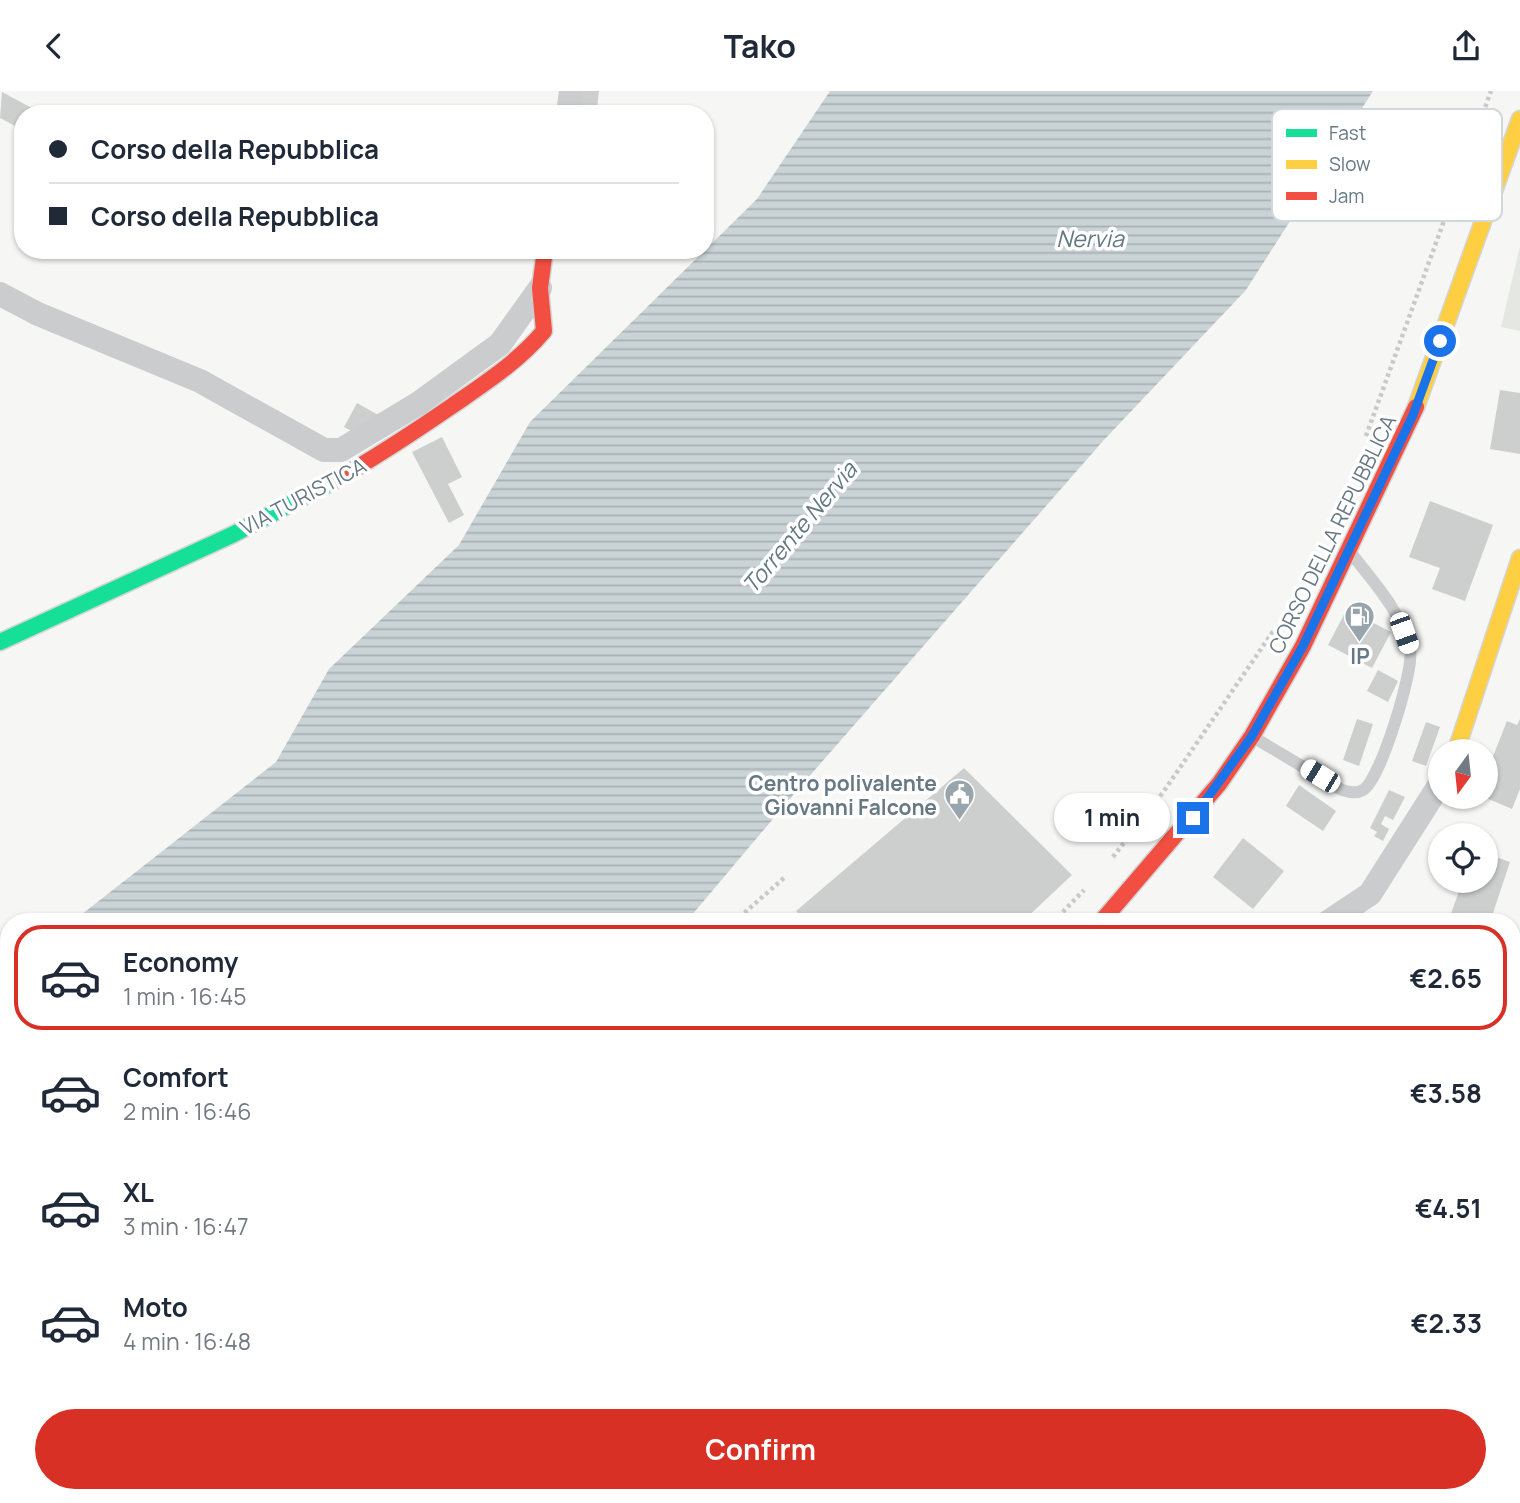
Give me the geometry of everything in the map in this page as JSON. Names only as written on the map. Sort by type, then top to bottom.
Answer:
[{"type":"main road","name":"CORSO DELLA REPUBBLICA","points":[[1502,170],[1520,120]]},
{"type":"main road","name":"CORSO DELLA REPUBBLICA","points":[[1109,913],[1193,818],[1252,736],[1303,646],[1413,415],[1483,221]]},
{"type":"main road","name":"VIA TURISTICA","points":[[0,642],[151,573],[343,479],[529,351],[544,331],[540,288],[544,259]]},
{"type":"main road","points":[[1460,739],[1520,558]]},
{"type":"street","name":"VIA TURISTICA","points":[[0,294],[38,314],[200,381],[324,450],[341,450],[419,403],[500,344],[540,288]]},
{"type":"street","points":[[1342,913],[1370,894],[1428,803]]},
{"type":"lane","points":[[1252,736],[1342,790],[1354,793],[1365,790],[1375,775],[1401,701],[1411,652],[1398,613],[1349,550]]},
{"type":"path","points":[[1484,109],[1491,91]]},
{"type":"path","points":[[1364,441],[1444,221]]},
{"type":"path","points":[[1111,860],[1164,791],[1277,625]]},
{"type":"path","points":[[744,913],[785,877]]},
{"type":"path","points":[[1062,913],[1087,888]]},
{"type":"shaded area","points":[[1520,246],[1520,331],[1501,327]]},
{"type":"water","points":[[830,91],[1373,91],[1362,109],[1272,109],[1272,221],[1290,221],[1246,290],[1103,441],[799,788],[694,913],[83,913],[276,762],[329,669],[459,545],[530,422],[696,259],[714,259],[714,241],[757,199]]},
{"type":"building","points":[[580,91],[599,91],[597,105],[579,105]]},
{"type":"building","points":[[2,92],[26,105],[14,105],[14,125],[0,118]]},
{"type":"building","points":[[1500,390],[1520,393],[1520,454],[1490,449]]},
{"type":"building","points":[[357,403],[380,416],[353,432],[344,427]]},
{"type":"building","points":[[442,437],[462,477],[448,484],[464,515],[449,523],[412,452]]},
{"type":"building","points":[[1430,501],[1493,525],[1465,601],[1432,589],[1440,568],[1409,557]]},
{"type":"building","points":[[1347,609],[1391,632],[1372,668],[1328,645]]},
{"type":"building","points":[[1378,670],[1398,681],[1388,702],[1367,691]]},
{"type":"building","points":[[1357,719],[1373,724],[1359,766],[1343,760]]},
{"type":"building","points":[[1520,719],[1520,789],[1512,809],[1498,803],[1498,744],[1507,721],[1517,725]]},
{"type":"building","points":[[1426,722],[1440,727],[1436,739],[1428,739],[1426,766],[1412,761]]},
{"type":"building","name":"Centro polivalente Giovanni Falcone","points":[[964,768],[1072,875],[1032,913],[796,911]]},
{"type":"building","points":[[1299,785],[1336,811],[1323,831],[1286,806]]},
{"type":"building","points":[[1389,790],[1405,797],[1393,820],[1385,816],[1381,824],[1389,829],[1383,841],[1374,836],[1377,832],[1370,828]]},
{"type":"building","points":[[1243,838],[1284,871],[1253,909],[1213,877]]},
{"type":"building","points":[[1498,858],[1510,862],[1493,913],[1451,913],[1458,893],[1498,893]]},
{"type":"traffic: fast","points":[[0,642],[234,534],[334,481]]},
{"type":"traffic: slow","points":[[1502,169],[1520,119]]},
{"type":"traffic: slow","points":[[1416,407],[1483,221]]},
{"type":"traffic: slow","points":[[1460,739],[1520,558]]},
{"type":"traffic: jam","points":[[334,481],[394,445],[477,389],[534,342],[544,331],[540,288],[544,259]]},
{"type":"traffic: jam","points":[[1109,913],[1219,784],[1252,736],[1303,646],[1416,407]]},
{"type":"place","name":"IP","points":[[1360,643]]},
{"type":"place","name":"Centro polivalente Giovanni Falcone","points":[[960,822]]},
{"type":"route","points":[[1193,818],[1252,736],[1303,646],[1413,415],[1440,341]]},
{"type":"water label","name":"Nervia","points":[[1090,238]]},
{"type":"water label","name":"Torrente Nervia","points":[[799,527]]}]
